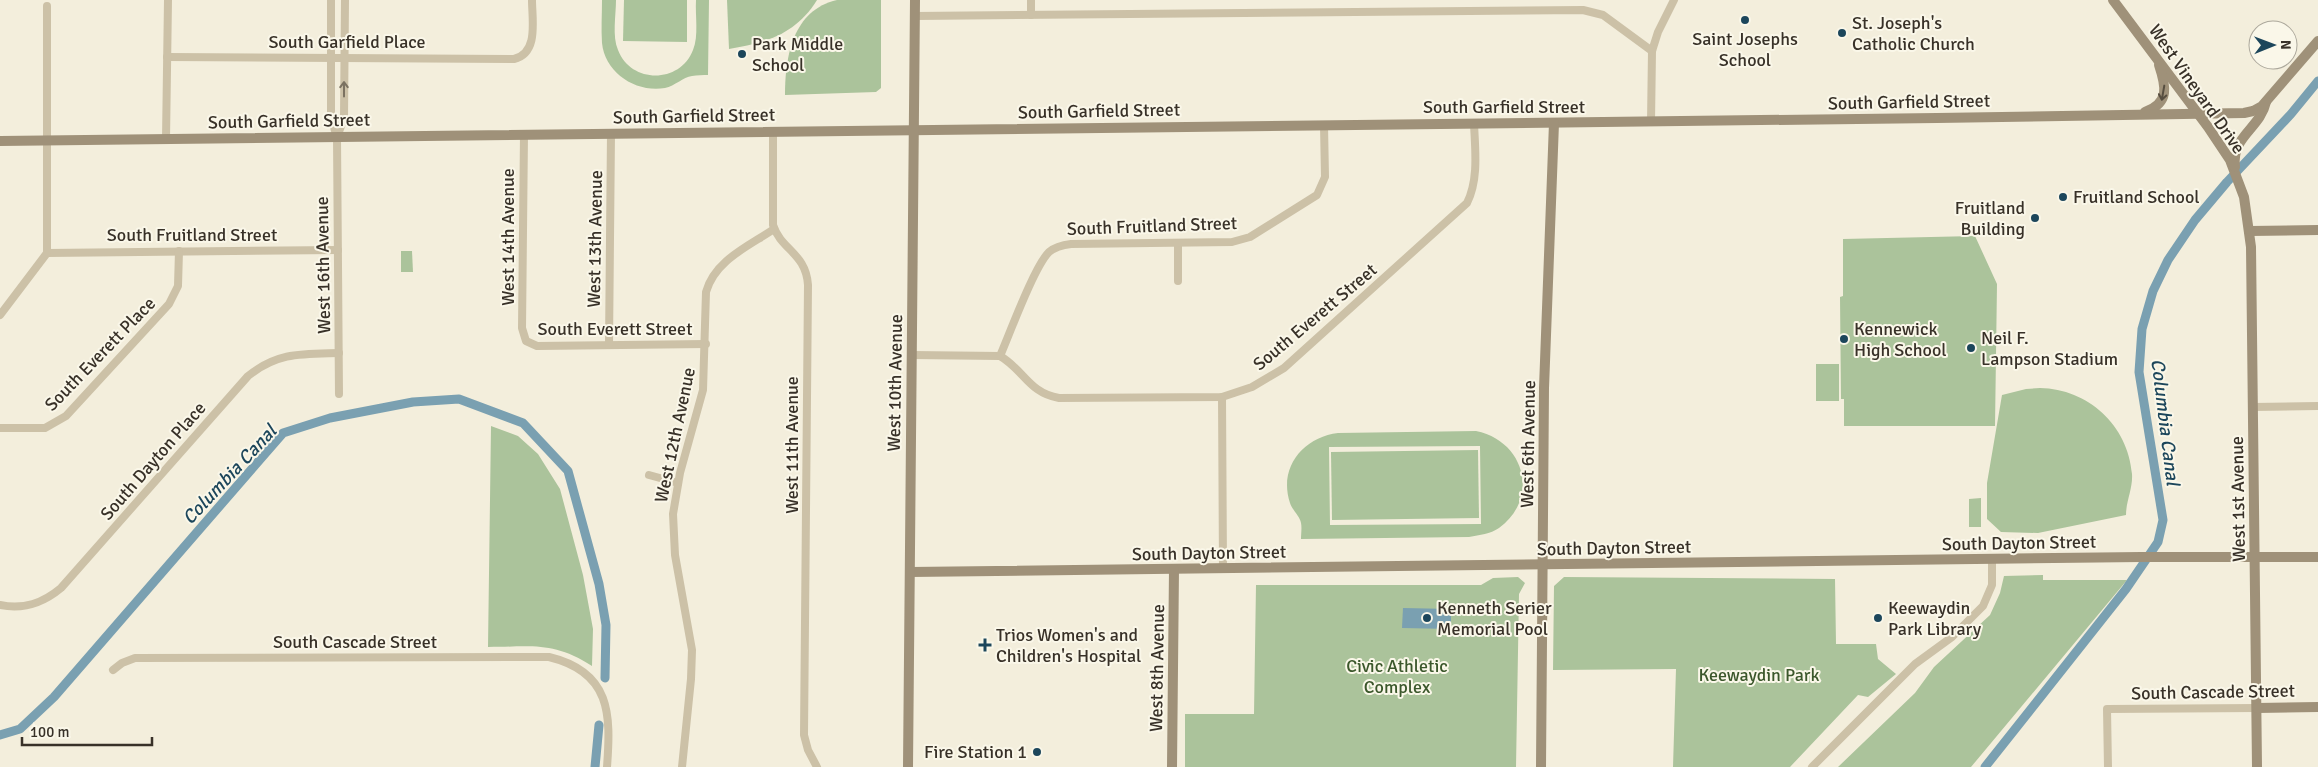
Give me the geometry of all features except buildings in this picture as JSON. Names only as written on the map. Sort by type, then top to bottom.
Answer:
[{"type":"street","points":[[166,139],[168,0]]},
{"type":"street","points":[[331,0],[331,118],[337,137]]},
{"type":"street","points":[[337,137],[344,118],[345,0]]},
{"type":"street","name":"South Garfield Place","points":[[167,57],[514,59],[525,54],[532,40],[532,0]]},
{"type":"street","name":"West 10th Avenue","points":[[908,767],[915,0]]},
{"type":"street","points":[[1031,0],[1031,15]]},
{"type":"street","points":[[1651,122],[1652,51],[1658,32],[1674,0]]},
{"type":"street","name":"West Vineyard Drive","points":[[2113,0],[2218,140],[2234,166],[2244,197],[2250,231]]},
{"type":"street","points":[[0,315],[47,253],[48,6]]},
{"type":"street","points":[[915,16],[1590,10],[1609,19],[1652,51]]},
{"type":"street","points":[[2234,166],[2235,148],[2261,116],[2267,101],[2318,40]]},
{"type":"street","points":[[2138,114],[2157,107],[2163,99],[2164,82],[2157,59]]},
{"type":"street","name":"South Garfield Street","points":[[0,141],[1651,122],[2198,113],[2248,112],[2258,108],[2267,101]]},
{"type":"street","name":"West 6th Avenue","points":[[1541,767],[1544,388],[1554,122]]},
{"type":"street","name":"South Everett Street","points":[[1000,356],[1011,363],[1042,394],[1059,398],[1222,397],[1252,388],[1284,368],[1467,203],[1474,185],[1474,123]]},
{"type":"street","name":"South Fruitland Street","points":[[1000,356],[1040,265],[1050,251],[1057,247],[1071,244],[1241,241],[1311,201],[1317,195],[1324,183],[1324,125]]},
{"type":"street","points":[[773,131],[772,220],[774,229]]},
{"type":"street","name":"West 13th Avenue","points":[[609,345],[611,133]]},
{"type":"street","name":"West 14th Avenue","points":[[524,134],[522,328],[526,341]]},
{"type":"street","name":"West 16th Avenue","points":[[337,137],[339,394]]},
{"type":"street","name":"West 12th Avenue","points":[[682,767],[692,664],[690,635],[673,541],[674,504],[703,390],[706,344],[706,292],[714,273],[723,264],[774,229]]},
{"type":"street","name":"West 11th Avenue","points":[[774,229],[800,260],[808,278],[804,735],[808,750],[817,767]]},
{"type":"street","points":[[2250,231],[2318,230]]},
{"type":"street","name":"West 1st Avenue","points":[[2250,231],[2257,767]]},
{"type":"street","points":[[1178,243],[1178,281]]},
{"type":"street","name":"South Fruitland Street","points":[[47,253],[338,250]]},
{"type":"street","name":"South Everett Place","points":[[0,428],[45,428],[66,416],[169,304],[178,286],[179,252]]},
{"type":"street","name":"South Everett Street","points":[[526,341],[537,346],[706,344]]},
{"type":"street","name":"South Dayton Place","points":[[0,605],[31,605],[51,596],[61,588],[248,376],[257,369],[267,362],[295,354],[339,353]]},
{"type":"street","points":[[912,355],[1000,356]]},
{"type":"street","points":[[1222,397],[1223,569]]},
{"type":"street","points":[[2253,407],[2318,406]]},
{"type":"street","points":[[649,475],[678,483]]},
{"type":"street","name":"South Dayton Street","points":[[910,572],[2141,557],[2318,557]]},
{"type":"street","points":[[1812,767],[1914,664],[1952,637],[1983,606],[1992,586],[1992,560]]},
{"type":"street","name":"West 8th Avenue","points":[[1172,767],[1174,569]]},
{"type":"street","name":"South Cascade Street","points":[[112,670],[135,658],[462,658],[535,656],[563,660],[584,673],[594,682],[605,702],[608,714],[607,767]]},
{"type":"street","name":"South Cascade Street","points":[[2108,767],[2107,709],[2318,707]]},
{"type":"green space","points":[[602,0],[616,0],[615,38],[618,50],[624,61],[633,69],[644,74],[656,76],[678,69],[687,61],[693,50],[696,38],[696,0],[709,0],[708,75],[696,75],[669,87],[654,89],[633,84],[624,79],[616,72],[604,54],[602,43]]},
{"type":"green space","points":[[624,0],[687,0],[687,42],[623,41]]},
{"type":"green space","points":[[727,0],[817,0],[809,12],[790,29],[768,40],[729,49]]},
{"type":"green space","points":[[837,0],[881,0],[881,88],[876,92],[785,95],[785,80],[790,50],[801,24],[822,5]]},
{"type":"green space","name":"Neil F. Lampson Stadium","points":[[1975,236],[1997,284],[1995,426],[1844,426],[1844,399],[1841,399],[1840,297],[1843,296],[1843,239]]},
{"type":"green space","points":[[401,251],[412,251],[413,272],[401,272]]},
{"type":"green space","points":[[1816,364],[1839,364],[1839,401],[1816,401]]},
{"type":"green space","points":[[2026,389],[2058,390],[2074,395],[2103,413],[2114,426],[2123,440],[2129,456],[2132,474],[2126,515],[2038,533],[2001,532],[1987,519],[1987,483],[2002,395]]},
{"type":"green space","points":[[491,426],[518,436],[538,454],[560,489],[583,575],[593,629],[592,666],[565,652],[553,649],[530,646],[488,647]]},
{"type":"green space","points":[[1476,431],[1493,437],[1506,446],[1516,458],[1521,472],[1523,487],[1520,502],[1512,516],[1499,528],[1488,533],[1469,537],[1301,539],[1300,520],[1291,506],[1287,490],[1291,466],[1305,447],[1314,441],[1338,433]],"holes":[[[1480,446],[1481,524],[1330,525],[1329,447]]]},
{"type":"green space","points":[[1478,450],[1479,518],[1332,520],[1331,452]]},
{"type":"green space","points":[[1981,498],[1981,527],[1969,527],[1969,499]]},
{"type":"green space","points":[[2043,575],[2043,580],[2127,580],[1971,767],[1838,767],[1915,693],[1934,667],[1990,615],[2000,593],[2004,576]]},
{"type":"green space","name":"Civic Athletic Complex","points":[[1518,577],[1525,583],[1519,594],[1516,767],[1185,767],[1185,714],[1254,714],[1256,585],[1481,585],[1493,578]]},
{"type":"green space","name":"Keewaydin Park","points":[[1564,577],[1835,579],[1836,644],[1876,644],[1878,659],[1896,674],[1868,697],[1858,695],[1790,767],[1673,767],[1676,669],[1553,670],[1554,586]]},
{"type":"water","name":"Kenneth Serier Memorial Pool","points":[[1403,608],[1451,609],[1451,629],[1402,628]]},
{"type":"waterway","name":"Columbia Canal","points":[[1985,767],[2126,589],[2158,542],[2163,520],[2139,372],[2142,329],[2153,291],[2168,260],[2195,220],[2227,182],[2291,114],[2318,81]]},
{"type":"waterway","name":"Columbia Canal","points":[[0,735],[20,729],[54,697],[283,433],[330,418],[413,402],[459,399],[523,423],[568,471],[599,584],[606,625],[605,678]]},
{"type":"waterway","name":"Columbia Canal","points":[[595,767],[599,725]]},
{"type":"place","name":"Saint Josephs School","points":[[1745,20]]},
{"type":"place","name":"St. Joseph's Catholic Church","points":[[1842,33]]},
{"type":"place","name":"Park Middle School","points":[[742,54]]},
{"type":"place","name":"Fruitland School","points":[[2063,197]]},
{"type":"place","name":"Fruitland Building","points":[[2035,218]]},
{"type":"place","name":"Kennewick High School","points":[[1844,339]]},
{"type":"place","name":"Neil F. Lampson Stadium","points":[[1971,348]]},
{"type":"place","name":"Kenneth Serier Memorial Pool","points":[[1427,618]]},
{"type":"place","name":"Keewaydin Park Library","points":[[1878,618]]},
{"type":"place","name":"Trios Women's and Children's Hospital","points":[[985,645]]},
{"type":"place","name":"Fire Station 1","points":[[1037,752]]}]
